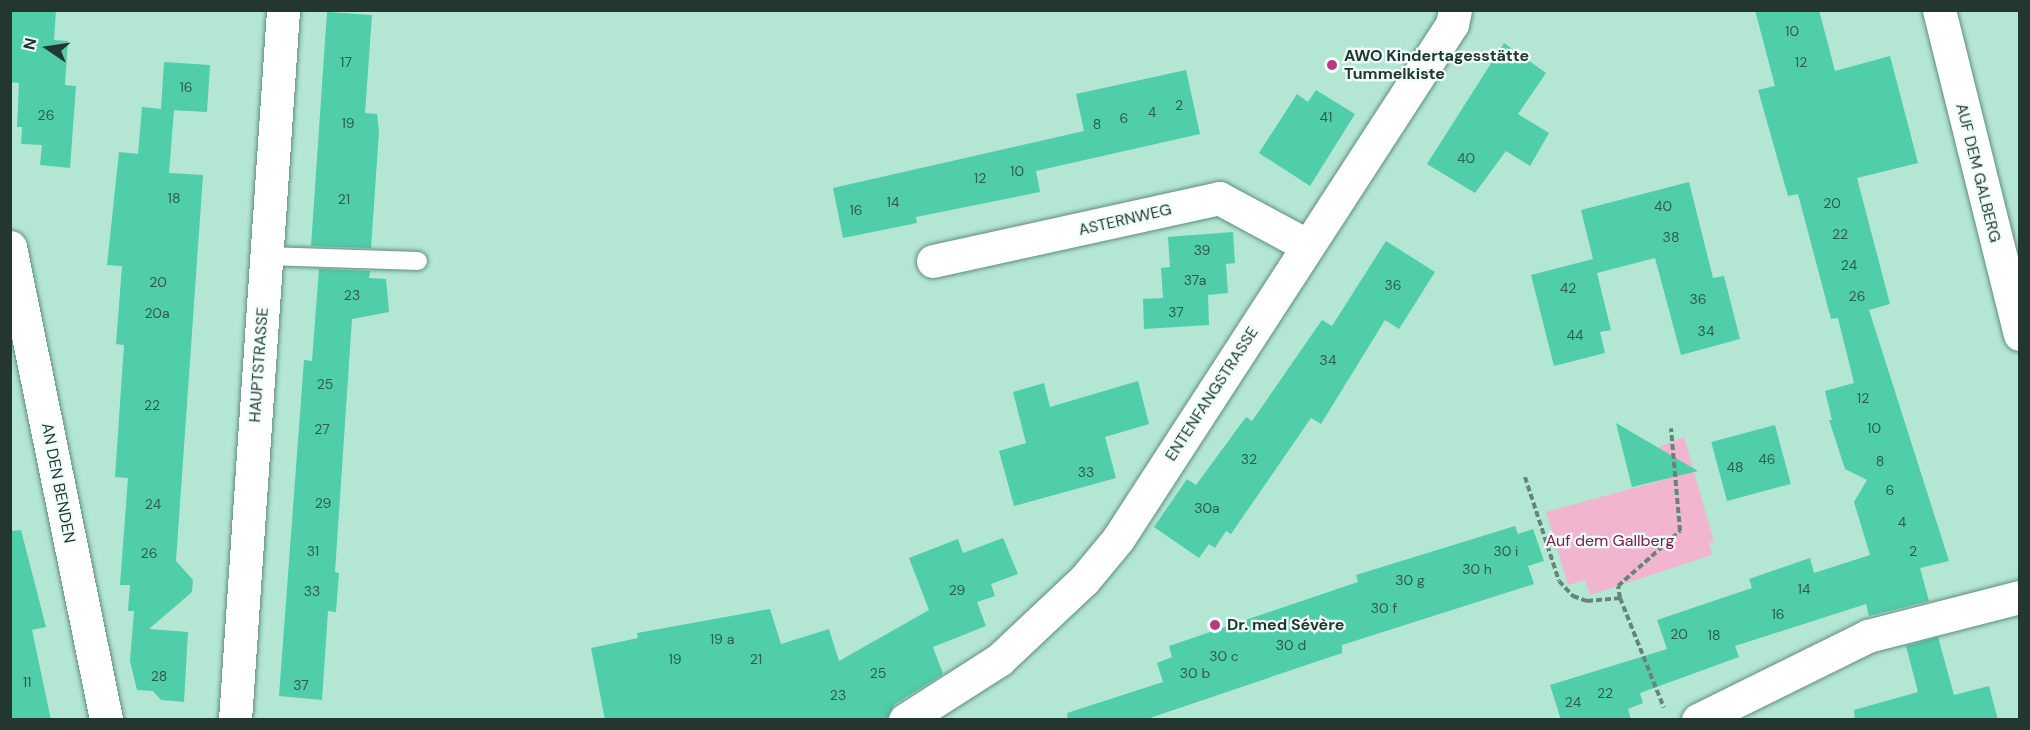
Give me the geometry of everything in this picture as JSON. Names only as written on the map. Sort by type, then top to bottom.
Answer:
[{"type":"street","name":"HAUPTSTRASSE","points":[[235,720],[283,10]]},
{"type":"street","name":"ENTENFANGSTRASSE","points":[[905,720],[999,660],[1084,580],[1118,539],[1452,24],[1455,10]]},
{"type":"street","name":"AUF DEM GALBERG","points":[[1939,10],[2019,334]]},
{"type":"street","name":"ASTERNWEG","points":[[933,261],[1219,198],[1308,246]]},
{"type":"street","name":"AN DEN BENDEN","points":[[10,247],[106,720]]},
{"type":"street","points":[[1698,720],[1868,636],[2019,597]]},
{"type":"lane","points":[[267,256],[418,261]]},
{"type":"path","points":[[1668,720],[1620,597],[1618,586],[1680,531],[1671,428]]},
{"type":"path","points":[[1525,477],[1559,581],[1573,596],[1587,600],[1620,597]]},
{"type":"green space","name":"Auf dem Gallberg","points":[[1684,437],[1714,542],[1709,543],[1712,555],[1590,595],[1585,580],[1568,585],[1546,512],[1667,479],[1659,447]]},
{"type":"building","points":[[10,10],[56,10],[54,40],[68,41],[65,85],[76,86],[70,168],[40,165],[42,145],[21,144],[22,127],[17,127],[19,83],[10,82]]},
{"type":"building","points":[[1755,10],[1819,10],[1835,71],[1890,56],[1918,163],[1857,178],[1890,304],[1869,310],[1949,561],[1920,568],[1929,601],[1869,616],[1866,604],[1735,646],[1739,657],[1640,693],[1643,703],[1628,709],[1631,720],[1561,720],[1550,685],[1667,649],[1657,620],[1752,588],[1749,579],[1810,558],[1814,573],[1870,555],[1854,502],[1867,480],[1845,469],[1829,420],[1832,420],[1825,391],[1854,383],[1838,318],[1831,319],[1798,194],[1788,196],[1758,90],[1775,86]]},
{"type":"building","points":[[327,12],[372,15],[365,113],[377,114],[379,132],[371,248],[311,246]]},
{"type":"building","points":[[1504,43],[1546,73],[1518,114],[1549,133],[1530,166],[1506,151],[1475,193],[1427,164]]},
{"type":"building","points":[[164,62],[210,65],[207,112],[174,110],[169,173],[203,175],[176,561],[193,580],[192,592],[149,629],[188,632],[184,702],[161,700],[153,691],[137,690],[130,661],[134,611],[128,611],[130,585],[120,585],[128,478],[115,477],[124,345],[116,344],[122,266],[107,265],[119,152],[138,154],[142,107],[161,109]]},
{"type":"building","points":[[1186,70],[1200,134],[1036,171],[1040,192],[916,217],[917,223],[843,238],[833,188],[1084,131],[1076,94]]},
{"type":"building","points":[[1316,90],[1355,114],[1310,186],[1259,153],[1297,94],[1308,102]]},
{"type":"building","points":[[1689,182],[1713,278],[1724,276],[1740,339],[1681,355],[1655,258],[1597,273],[1611,330],[1600,332],[1605,353],[1554,366],[1531,275],[1593,259],[1581,210]]},
{"type":"building","points":[[1233,232],[1235,263],[1226,264],[1228,293],[1208,295],[1209,325],[1144,329],[1143,299],[1163,298],[1161,268],[1170,267],[1168,237]]},
{"type":"building","points":[[1386,241],[1435,272],[1399,329],[1385,320],[1321,424],[1311,418],[1231,534],[1226,531],[1215,548],[1209,544],[1199,558],[1154,527],[1187,479],[1196,485],[1246,417],[1252,421],[1322,320],[1332,326]]},
{"type":"building","points":[[319,269],[370,271],[369,278],[386,279],[389,312],[352,319],[335,572],[339,573],[336,612],[328,611],[322,700],[279,696],[304,360],[312,361]]},
{"type":"building","points":[[1138,381],[1149,424],[1105,437],[1116,478],[1014,506],[999,451],[1026,443],[1013,392],[1044,383],[1050,407]]},
{"type":"building","points":[[1616,423],[1698,471],[1632,487]]},
{"type":"building","points":[[1775,425],[1791,484],[1727,501],[1711,442]]},
{"type":"building","points":[[1515,526],[1518,534],[1533,529],[1544,561],[1528,566],[1534,584],[1342,645],[1342,653],[1144,720],[1068,720],[1067,713],[1163,682],[1157,663],[1172,657],[1169,646],[1358,582],[1356,575]]},
{"type":"building","points":[[21,530],[46,627],[32,630],[51,720],[10,720],[10,531]]},
{"type":"building","points":[[1003,538],[1018,574],[991,584],[995,596],[977,602],[986,626],[933,647],[943,674],[895,704],[886,720],[605,720],[591,648],[638,638],[637,633],[770,609],[781,644],[829,629],[839,661],[929,610],[909,558],[958,539],[963,553]]},
{"type":"building","points":[[1938,637],[1954,695],[1989,686],[1998,720],[1855,720],[1854,710],[1918,692],[1906,646]]},
{"type":"place","name":"AWO Kindertagesstätte Tummelkiste","points":[[1332,65]]},
{"type":"place","name":"Dr. med Sévère","points":[[1215,625]]}]
